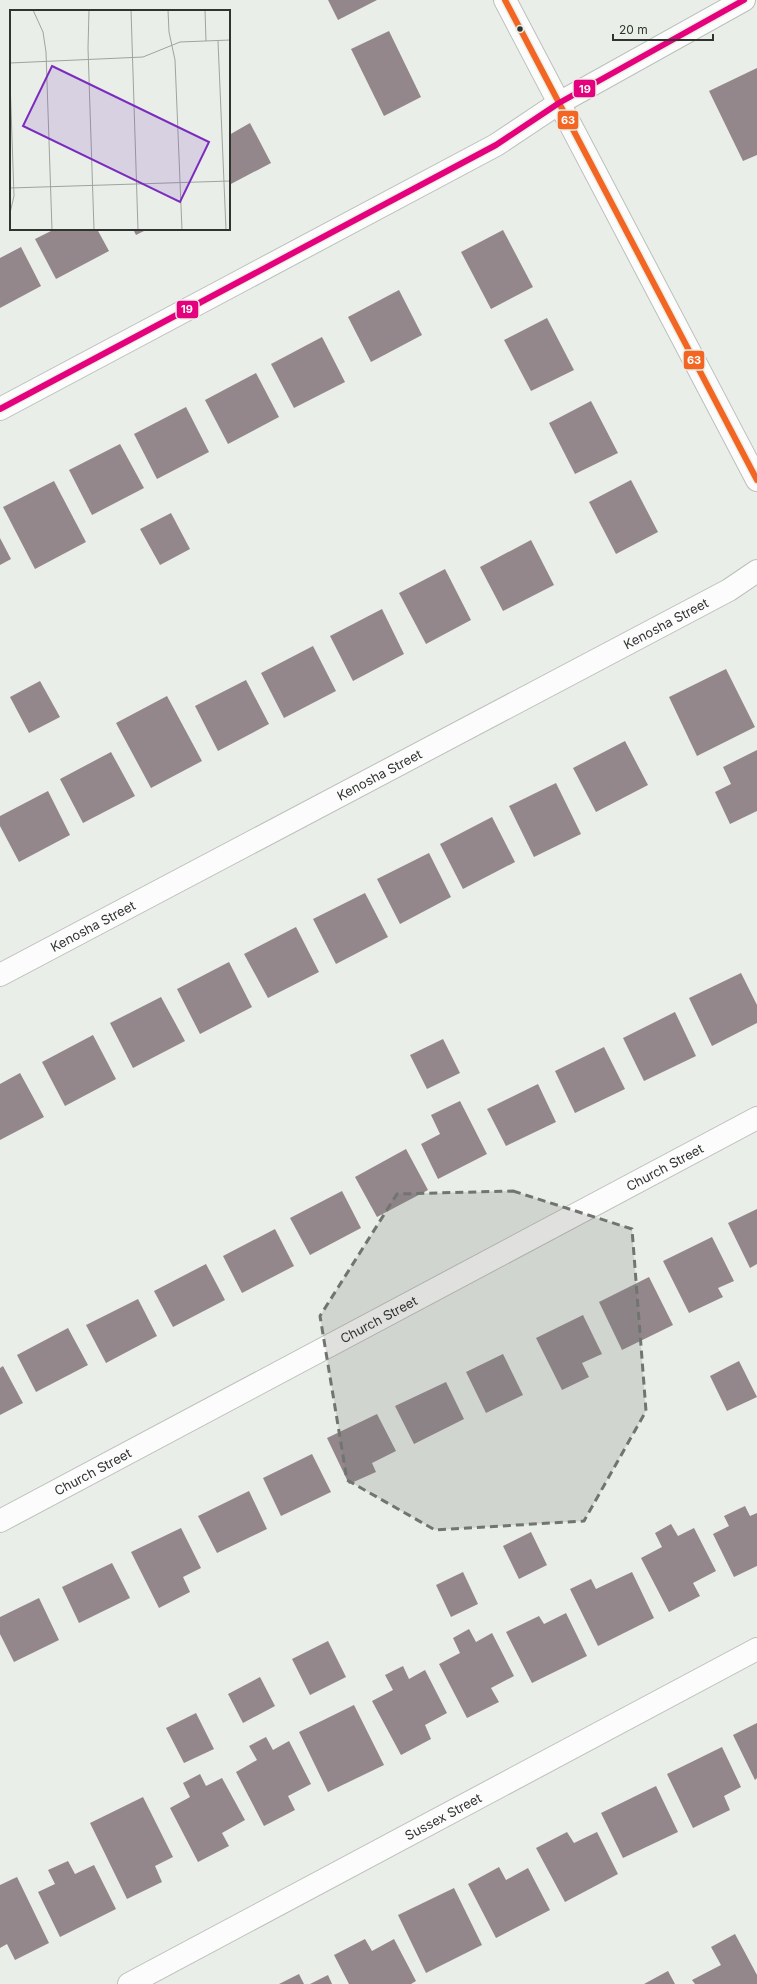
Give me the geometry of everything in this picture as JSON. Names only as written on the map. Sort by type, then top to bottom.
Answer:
[{"type":"street","points":[[505,0],[757,480]]},
{"type":"street","points":[[0,409],[496,145],[559,103],[744,0]]},
{"type":"street","name":"Kenosha Street","points":[[0,975],[729,590],[757,571]]},
{"type":"street","name":"Church Street","points":[[0,1521],[757,1118]]},
{"type":"street","name":"Sussex Street","points":[[128,1984],[757,1649]]},
{"type":"highlighted area","points":[[513,1191],[632,1229],[646,1411],[584,1521],[435,1530],[347,1480],[320,1316],[397,1194]]},
{"type":"building","points":[[328,0],[377,0],[338,20]]},
{"type":"building","points":[[389,31],[421,97],[384,116],[351,49]]},
{"type":"building","points":[[757,68],[757,155],[743,161],[709,91]]},
{"type":"building","points":[[250,123],[271,163],[230,184],[230,134]]},
{"type":"building","points":[[53,230],[98,230],[109,251],[56,279],[35,239]]},
{"type":"building","points":[[134,230],[146,230],[136,235]]},
{"type":"building","points":[[503,230],[533,287],[491,309],[461,252]]},
{"type":"building","points":[[21,247],[41,286],[0,308],[0,258]]},
{"type":"building","points":[[399,290],[422,335],[371,362],[348,317]]},
{"type":"building","points":[[547,318],[574,370],[531,391],[504,340]]},
{"type":"building","points":[[322,337],[345,382],[294,408],[271,364]]},
{"type":"building","points":[[256,373],[279,417],[228,444],[205,400]]},
{"type":"building","points":[[591,401],[618,453],[575,474],[549,423]]},
{"type":"building","points":[[186,407],[209,452],[157,479],[134,434]]},
{"type":"building","points":[[120,444],[144,488],[92,515],[69,470]]},
{"type":"building","points":[[631,480],[658,532],[616,554],[589,502]]},
{"type":"building","points":[[54,481],[86,542],[35,569],[3,507]]},
{"type":"building","points":[[171,513],[190,549],[160,565],[140,529]]},
{"type":"building","points":[[0,538],[11,559],[0,565]]},
{"type":"building","points":[[531,540],[554,585],[503,611],[480,567]]},
{"type":"building","points":[[445,569],[471,620],[426,644],[399,593]]},
{"type":"building","points":[[382,609],[404,654],[353,681],[330,636]]},
{"type":"building","points":[[313,646],[336,691],[284,718],[261,673]]},
{"type":"building","points":[[726,669],[755,727],[697,756],[669,697]]},
{"type":"building","points":[[246,680],[269,724],[218,751],[195,706]]},
{"type":"building","points":[[40,681],[60,717],[29,733],[10,697]]},
{"type":"building","points":[[167,696],[202,761],[151,788],[116,723]]},
{"type":"building","points":[[625,741],[648,785],[596,812],[573,768]]},
{"type":"building","points":[[757,750],[757,811],[730,824],[715,792],[731,784],[723,767]]},
{"type":"building","points":[[111,752],[135,796],[83,823],[60,779]]},
{"type":"building","points":[[556,783],[581,834],[534,857],[509,806]]},
{"type":"building","points":[[48,791],[70,835],[19,862],[0,826],[0,816]]},
{"type":"building","points":[[492,817],[515,862],[463,889],[440,844]]},
{"type":"building","points":[[429,853],[451,897],[400,924],[377,879]]},
{"type":"building","points":[[365,893],[388,937],[336,964],[313,919]]},
{"type":"building","points":[[296,927],[319,972],[268,998],[244,954]]},
{"type":"building","points":[[229,962],[252,1007],[200,1034],[177,989]]},
{"type":"building","points":[[741,973],[757,1005],[757,1023],[712,1046],[689,998]]},
{"type":"building","points":[[161,997],[185,1041],[133,1068],[110,1023]]},
{"type":"building","points":[[675,1012],[696,1056],[644,1081],[623,1038]]},
{"type":"building","points":[[93,1035],[116,1079],[65,1106],[42,1062]]},
{"type":"building","points":[[443,1039],[460,1073],[427,1089],[410,1055]]},
{"type":"building","points":[[604,1047],[625,1089],[575,1113],[555,1071]]},
{"type":"building","points":[[20,1073],[44,1117],[0,1140],[0,1084]]},
{"type":"building","points":[[538,1084],[556,1122],[506,1146],[487,1109]]},
{"type":"building","points":[[460,1101],[487,1154],[438,1179],[421,1144],[440,1134],[431,1115]]},
{"type":"building","points":[[406,1149],[428,1190],[377,1217],[355,1177]]},
{"type":"building","points":[[342,1191],[361,1228],[310,1255],[290,1218]]},
{"type":"building","points":[[757,1209],[757,1264],[750,1268],[728,1223]]},
{"type":"building","points":[[275,1229],[294,1266],[242,1293],[223,1256]]},
{"type":"building","points":[[712,1237],[734,1281],[718,1288],[723,1297],[689,1313],[663,1261]]},
{"type":"building","points":[[206,1264],[225,1300],[173,1327],[154,1291]]},
{"type":"building","points":[[649,1277],[673,1325],[622,1350],[599,1302]]},
{"type":"building","points":[[138,1299],[157,1336],[106,1363],[86,1325]]},
{"type":"building","points":[[583,1315],[602,1354],[582,1363],[589,1377],[562,1390],[536,1338]]},
{"type":"building","points":[[68,1328],[88,1365],[36,1392],[17,1355]]},
{"type":"building","points":[[503,1354],[523,1395],[486,1413],[466,1372]]},
{"type":"building","points":[[739,1361],[757,1397],[727,1411],[710,1376]]},
{"type":"building","points":[[3,1366],[23,1403],[0,1415],[0,1368]]},
{"type":"building","points":[[446,1382],[464,1419],[414,1444],[395,1406]]},
{"type":"building","points":[[377,1414],[396,1451],[372,1463],[376,1472],[349,1484],[327,1438]]},
{"type":"building","points":[[312,1454],[331,1492],[281,1516],[263,1478]]},
{"type":"building","points":[[249,1491],[267,1529],[217,1553],[198,1516]]},
{"type":"building","points":[[745,1506],[750,1516],[757,1513],[757,1566],[734,1577],[713,1534],[729,1526],[724,1516]]},
{"type":"building","points":[[671,1524],[678,1536],[694,1528],[716,1571],[693,1583],[700,1596],[669,1612],[641,1558],[662,1547],[655,1533]]},
{"type":"building","points":[[181,1528],[201,1568],[183,1577],[190,1592],[159,1608],[131,1552]]},
{"type":"building","points":[[531,1532],[547,1565],[519,1579],[503,1546]]},
{"type":"building","points":[[112,1563],[130,1598],[79,1623],[62,1587]]},
{"type":"building","points":[[463,1572],[478,1604],[451,1617],[436,1585]]},
{"type":"building","points":[[632,1572],[654,1618],[598,1646],[570,1589],[591,1579],[596,1589]]},
{"type":"building","points":[[39,1598],[59,1640],[14,1662],[0,1634],[0,1617]]},
{"type":"building","points":[[566,1613],[587,1656],[532,1683],[506,1632],[539,1616],[544,1624]]},
{"type":"building","points":[[469,1629],[476,1642],[492,1633],[514,1676],[491,1688],[499,1702],[467,1718],[439,1664],[460,1653],[453,1638]]},
{"type":"building","points":[[328,1641],[346,1677],[310,1695],[292,1659]]},
{"type":"building","points":[[403,1666],[409,1679],[425,1670],[447,1713],[425,1725],[431,1739],[401,1755],[372,1701],[393,1690],[385,1675]]},
{"type":"building","points":[[260,1677],[275,1706],[243,1723],[228,1694]]},
{"type":"building","points":[[354,1705],[384,1765],[328,1792],[299,1732]]},
{"type":"building","points":[[196,1713],[214,1749],[184,1763],[166,1728]]},
{"type":"building","points":[[757,1723],[757,1778],[755,1780],[733,1735]]},
{"type":"building","points":[[266,1737],[273,1750],[289,1741],[311,1784],[288,1796],[295,1810],[264,1826],[236,1772],[257,1760],[249,1746]]},
{"type":"building","points":[[722,1747],[741,1787],[724,1796],[730,1810],[693,1828],[667,1774]]},
{"type":"building","points":[[200,1774],[206,1786],[222,1778],[245,1820],[222,1833],[229,1846],[198,1862],[170,1808],[190,1797],[183,1783]]},
{"type":"building","points":[[656,1786],[678,1832],[623,1858],[601,1813]]},
{"type":"building","points":[[143,1797],[173,1857],[155,1866],[162,1882],[127,1899],[90,1823]]},
{"type":"building","points":[[567,1832],[574,1843],[597,1832],[618,1874],[565,1902],[536,1848]]},
{"type":"building","points":[[68,1861],[75,1874],[94,1865],[116,1909],[60,1937],[38,1892],[55,1884],[48,1870]]},
{"type":"building","points":[[499,1867],[506,1880],[528,1868],[550,1910],[496,1938],[468,1884]]},
{"type":"building","points":[[17,1877],[49,1943],[15,1960],[7,1944],[0,1948],[0,1885]]},
{"type":"building","points":[[454,1888],[482,1945],[426,1973],[398,1915]]},
{"type":"building","points":[[735,1934],[757,1975],[757,1984],[695,1984],[692,1980],[721,1965],[711,1947]]},
{"type":"building","points":[[365,1939],[372,1951],[394,1939],[416,1981],[411,1984],[349,1984],[334,1955]]},
{"type":"building","points":[[668,1971],[675,1984],[644,1984]]},
{"type":"building","points":[[299,1974],[304,1984],[279,1984]]},
{"type":"building","points":[[328,1975],[332,1984],[310,1984]]},
{"type":"transit line","name":"63","points":[[505,0],[757,480]]},
{"type":"transit line","name":"19","points":[[0,409],[496,145],[559,103],[744,0]]}]
